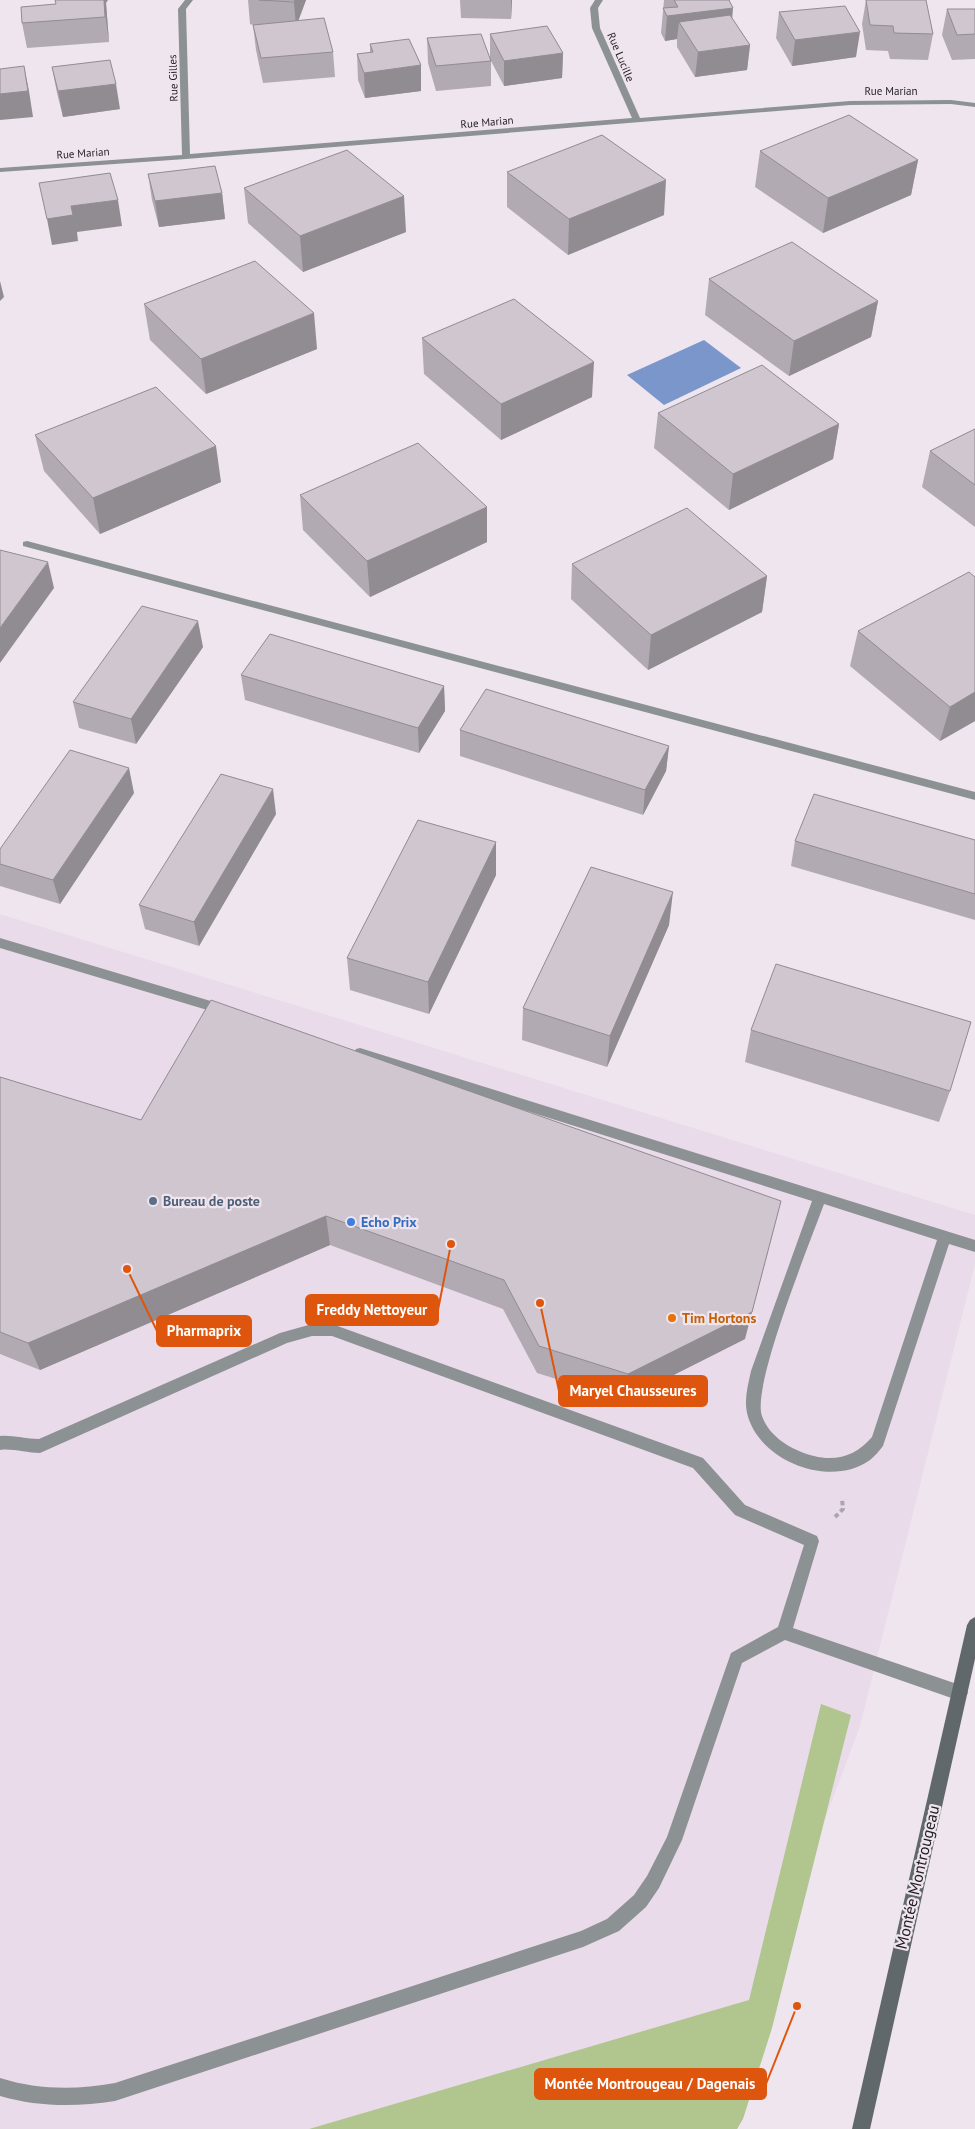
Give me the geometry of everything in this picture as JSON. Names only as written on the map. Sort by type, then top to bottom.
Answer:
[{"type":"street","name":"Rue Gilles","points":[[186,157],[182,9],[190,0]]},
{"type":"street","name":"Rue Lucille","points":[[599,0],[594,8],[596,28],[637,122]]},
{"type":"street","name":"Rue Marian","points":[[0,170],[637,122],[850,103],[951,102],[975,104]]},
{"type":"street","points":[[27,544],[975,796]]},
{"type":"street","points":[[0,943],[236,1014]]},
{"type":"street","points":[[347,1049],[975,1246]]},
{"type":"street","points":[[820,1198],[758,1372],[753,1394],[753,1408],[756,1421],[765,1434],[792,1456],[810,1462],[840,1464],[862,1458],[870,1452],[878,1441],[945,1236]]},
{"type":"street","points":[[0,1443],[7,1442],[23,1446],[40,1446],[285,1337],[312,1330],[332,1330],[698,1463],[740,1510],[812,1541],[784,1632],[736,1658],[674,1840],[654,1882],[640,1902],[613,1924],[583,1939],[115,2092],[86,2097],[48,2097],[0,2087]]},
{"type":"street","name":"Montée Montrougeau","points":[[860,2129],[975,1626]]},
{"type":"street","points":[[784,1632],[960,1693]]},
{"type":"path","points":[[812,1541],[843,1509],[840,1464]]},
{"type":"shaded area","points":[[0,914],[975,1215],[975,1264],[860,1726],[733,2065],[676,2129],[0,2129]]},
{"type":"green space","points":[[821,1704],[851,1715],[772,2028],[743,2119],[737,2129],[309,2129],[749,2000]]},
{"type":"water","points":[[704,340],[741,368],[664,405],[627,375]]},
{"type":"building","points":[[55,0],[104,0],[105,17],[22,23],[21,7],[56,4]]},
{"type":"building","points":[[259,0],[295,0],[294,2]]},
{"type":"building","points":[[674,0],[729,0],[733,8],[667,16],[663,8],[678,7]]},
{"type":"building","points":[[866,0],[926,0],[933,34],[894,33],[893,26],[870,25]]},
{"type":"building","points":[[845,6],[860,32],[795,40],[779,12]]},
{"type":"building","points":[[947,9],[975,9],[975,34],[957,35]]},
{"type":"building","points":[[730,15],[750,45],[698,52],[679,22]]},
{"type":"building","points":[[324,18],[333,52],[261,58],[253,25]]},
{"type":"building","points":[[547,26],[563,53],[504,61],[490,34]]},
{"type":"building","points":[[481,34],[491,61],[436,66],[427,38]]},
{"type":"building","points":[[409,39],[421,65],[364,73],[357,54],[373,52],[370,44]]},
{"type":"building","points":[[110,60],[116,84],[58,91],[52,67]]},
{"type":"building","points":[[24,66],[28,91],[0,94],[0,69]]},
{"type":"building","points":[[849,115],[918,160],[828,198],[760,151]]},
{"type":"building","points":[[602,135],[666,180],[569,219],[507,172]]},
{"type":"building","points":[[347,150],[404,196],[300,236],[244,188]]},
{"type":"building","points":[[215,166],[222,193],[155,201],[148,174]]},
{"type":"building","points":[[110,173],[118,200],[71,206],[73,215],[47,219],[39,183]]},
{"type":"building","points":[[792,242],[878,301],[794,341],[709,279]]},
{"type":"building","points":[[255,261],[314,313],[201,359],[144,304]]},
{"type":"building","points":[[514,299],[594,362],[501,404],[422,338]]},
{"type":"building","points":[[762,365],[839,424],[733,474],[658,413]]},
{"type":"building","points":[[156,387],[216,446],[93,498],[35,435]]},
{"type":"building","points":[[975,429],[975,485],[930,451]]},
{"type":"building","points":[[418,443],[487,507],[367,561],[300,495]]},
{"type":"building","points":[[687,508],[767,576],[651,635],[572,564]]},
{"type":"building","points":[[0,550],[48,562],[0,628]]},
{"type":"building","points":[[969,572],[975,577],[975,692],[950,707],[858,631]]},
{"type":"building","points":[[142,606],[198,621],[131,719],[73,702]]},
{"type":"building","points":[[270,634],[444,686],[418,728],[241,675]]},
{"type":"building","points":[[486,689],[669,746],[645,790],[460,730]]},
{"type":"building","points":[[70,750],[129,768],[53,880],[0,864],[0,849]]},
{"type":"building","points":[[221,774],[273,789],[194,922],[139,905]]},
{"type":"building","points":[[814,794],[975,840],[975,894],[795,841]]},
{"type":"building","points":[[418,820],[496,842],[428,982],[347,958]]},
{"type":"building","points":[[591,867],[673,892],[610,1036],[523,1008]]},
{"type":"building","points":[[776,964],[971,1022],[950,1091],[751,1030]]},
{"type":"building","points":[[211,1000],[781,1201],[752,1312],[628,1374],[539,1346],[504,1280],[326,1216],[28,1343],[0,1332],[0,1077],[141,1120]]},
{"type":"place","name":"Bureau de poste","points":[[153,1201]]},
{"type":"place","name":"Echo Prix","points":[[351,1222]]},
{"type":"place","name":"Freddy Nettoyeur","points":[[451,1244]]},
{"type":"place","name":"Pharmaprix","points":[[127,1269]]},
{"type":"place","name":"Maryel Chausseures","points":[[540,1303]]},
{"type":"place","name":"Tim Hortons","points":[[672,1318]]},
{"type":"place","name":"Montée Montrougeau / Dagenais","points":[[797,2006]]}]
